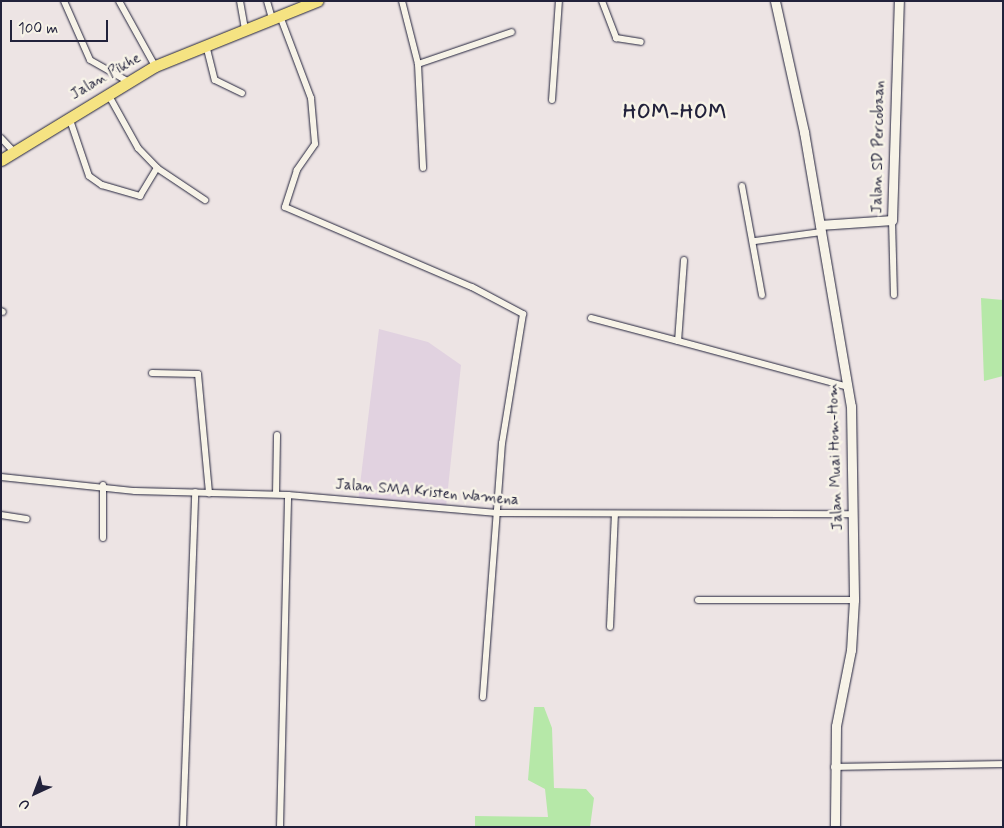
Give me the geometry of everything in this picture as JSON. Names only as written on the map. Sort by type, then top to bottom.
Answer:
[{"type":"highway","name":"Jalan Pikhe","points":[[1,160],[69,116],[155,66],[317,1]]},
{"type":"street","points":[[64,1],[90,60],[129,82]]},
{"type":"street","points":[[119,1],[155,66]]},
{"type":"street","points":[[240,1],[245,29]]},
{"type":"street","points":[[267,1],[276,17],[311,98],[315,144],[299,165],[285,208],[472,287],[523,314],[502,443],[483,698]]},
{"type":"street","points":[[402,1],[418,64],[423,168]]},
{"type":"street","points":[[552,100],[559,1]]},
{"type":"street","points":[[602,1],[616,38],[641,42]]},
{"type":"street","name":"Jalan Muai Hom-Hom","points":[[774,1],[820,229],[848,388],[854,600],[834,767],[835,827]]},
{"type":"street","name":"Jalan SD Percobaan","points":[[820,229],[892,220],[899,1]]},
{"type":"street","points":[[418,64],[512,32]]},
{"type":"street","points":[[206,45],[215,80],[242,93]]},
{"type":"street","points":[[108,94],[138,148],[157,168],[205,200]]},
{"type":"street","points":[[69,116],[88,176],[102,185],[140,196],[157,168]]},
{"type":"street","points":[[1,138],[13,151]]},
{"type":"street","points":[[742,186],[755,241],[762,295]]},
{"type":"street","points":[[892,220],[894,295]]},
{"type":"street","points":[[755,241],[820,229]]},
{"type":"street","points":[[678,341],[684,260]]},
{"type":"street","points":[[591,318],[848,388]]},
{"type":"street","points":[[152,373],[198,374],[208,493]]},
{"type":"street","points":[[276,494],[278,435]]},
{"type":"street","name":"Jalan SMA Kristen Wamena","points":[[1,477],[103,485],[135,491],[276,494],[497,513],[852,514]]},
{"type":"street","points":[[103,485],[103,538]]},
{"type":"street","points":[[183,827],[195,492]]},
{"type":"street","points":[[280,827],[288,495]]},
{"type":"street","points":[[610,627],[615,514]]},
{"type":"street","points":[[1,515],[27,520]]},
{"type":"street","points":[[698,600],[854,600]]},
{"type":"street","points":[[834,767],[1003,764]]},
{"type":"shaded area","points":[[379,329],[428,342],[461,365],[446,507],[358,501]]},
{"type":"green space","points":[[981,298],[1003,300],[1003,376],[984,381]]},
{"type":"green space","points":[[534,707],[544,707],[552,728],[554,788],[586,789],[594,798],[590,827],[475,827],[475,816],[548,817],[545,789],[528,780]]},
{"type":"district","name":"HOM-HOM","points":[[675,112]]}]
